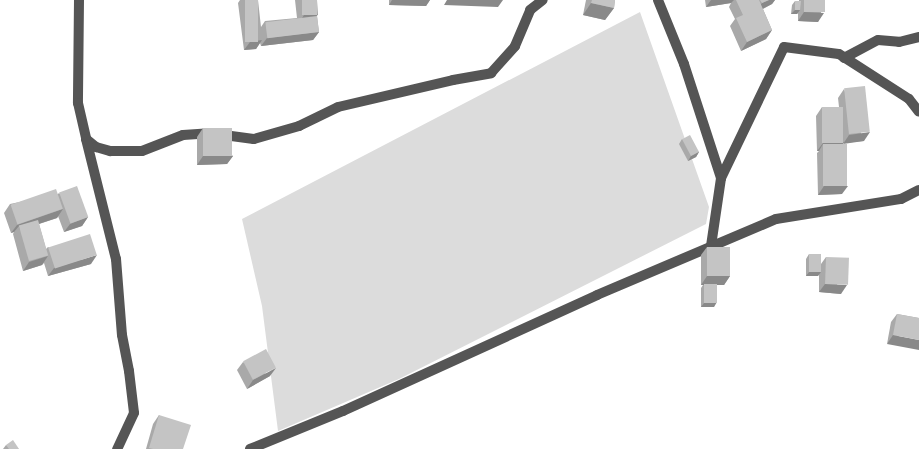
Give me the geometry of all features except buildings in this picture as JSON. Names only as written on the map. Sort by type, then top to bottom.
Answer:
[{"type":"street","points":[[79,0],[78,103],[116,258],[122,335],[134,413],[117,449]]},
{"type":"street","points":[[86,139],[96,147],[110,150],[142,151],[183,135],[209,133],[254,139],[299,126],[338,107],[491,73],[515,46],[530,10],[543,0]]},
{"type":"street","points":[[660,1],[684,64],[721,178]]},
{"type":"street","points":[[844,58],[878,40],[899,42],[919,37]]},
{"type":"street","points":[[711,246],[721,178],[784,46],[839,54],[909,99],[919,112]]},
{"type":"street","points":[[250,449],[343,411],[596,295],[776,219],[901,199],[919,190]]},
{"type":"shaded area","points":[[640,12],[709,207],[706,224],[399,379],[278,431],[262,306],[242,219]]}]
